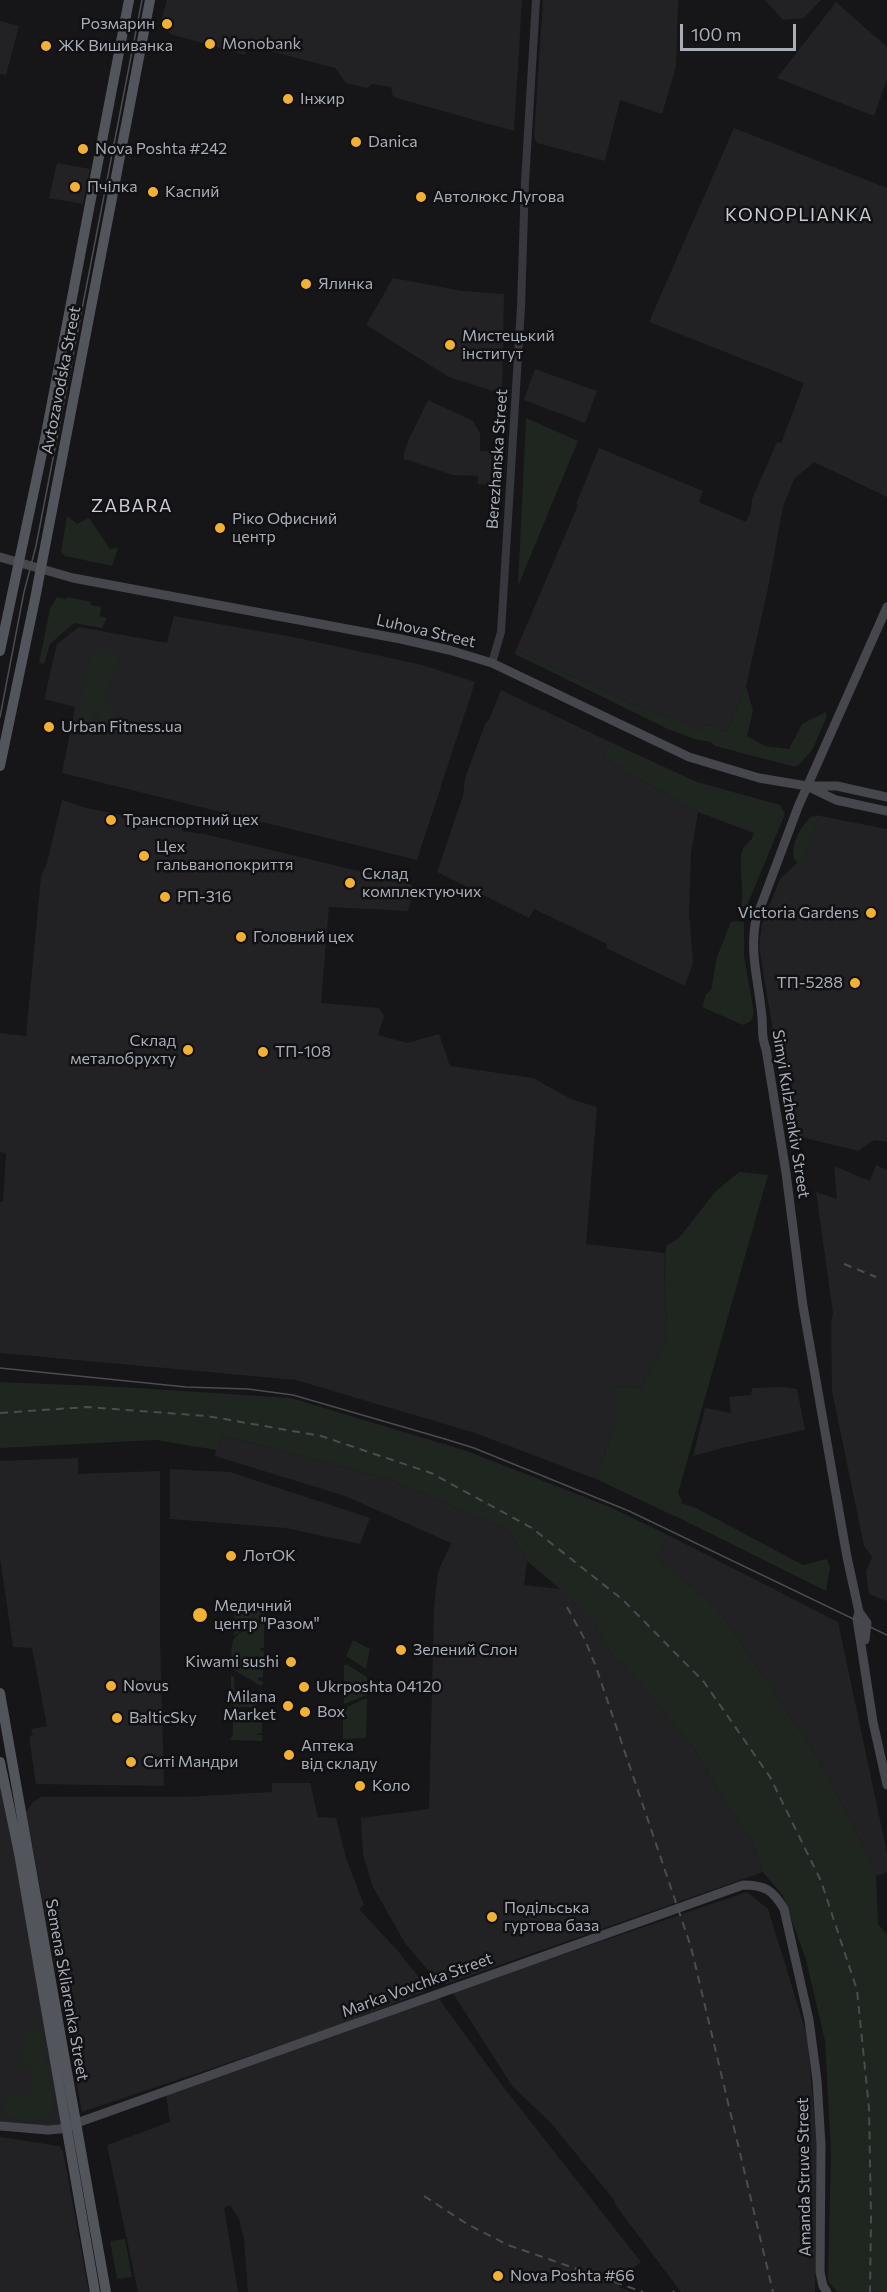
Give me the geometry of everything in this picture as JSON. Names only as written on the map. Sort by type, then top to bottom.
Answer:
[{"type":"main road","name":"Avtozavodska Street","points":[[0,651],[12,589],[20,564],[129,0]]},
{"type":"main road","name":"Avtozavodska Street","points":[[0,766],[150,0]]},
{"type":"main road","name":"Luhova Street","points":[[0,557],[40,570],[123,588],[410,641],[492,663],[689,757],[759,778],[807,786],[837,786],[887,797]]},
{"type":"main road","name":"Simyi Kulzhenkiv Street","points":[[887,607],[807,786],[756,919],[753,934],[753,957],[763,1019],[761,1038],[766,1049],[786,1173],[803,1306],[859,1612],[857,1618],[873,1722],[887,1785]]},
{"type":"main road","name":"Luhova Street","points":[[807,786],[836,800],[887,811]]},
{"type":"main road","name":"Semena Skliarenka Street","points":[[0,1693],[71,2125],[95,2292]]},
{"type":"main road","name":"Semena Skliarenka Street","points":[[0,1762],[106,2292]]},
{"type":"main road","name":"Marka Vovchka Street","points":[[0,2126],[48,2130],[71,2125],[743,1885],[758,1885],[768,1890]]},
{"type":"main road","name":"Amanda Struve Street","points":[[768,1890],[777,1897],[784,1909],[809,2020],[821,2145],[820,2272],[827,2292]]},
{"type":"street","name":"Berezhanska Street","points":[[492,663],[501,632],[520,329],[525,182],[536,0]]},
{"type":"shaded area","points":[[167,0],[522,0],[514,131],[393,97],[391,87],[372,84],[367,88],[346,83],[335,68],[247,45],[245,55],[170,34],[165,26],[160,24]]},
{"type":"shaded area","points":[[543,0],[678,0],[676,66],[662,114],[620,100],[605,161],[537,143],[534,137]]},
{"type":"shaded area","points":[[765,0],[821,0],[804,18],[783,20]]},
{"type":"shaded area","points":[[836,2],[887,47],[887,79],[874,116],[777,78]]},
{"type":"shaded area","points":[[0,21],[19,26],[6,75],[0,74]]},
{"type":"shaded area","points":[[734,128],[887,188],[887,497],[814,462],[794,479],[783,507],[746,686],[727,732],[708,724],[701,729],[627,702],[516,650],[578,505],[576,504],[599,448],[703,491],[699,502],[746,522],[751,510],[752,499],[777,442],[781,443],[804,383],[649,322]]},
{"type":"shaded area","points":[[57,163],[90,169],[83,204],[49,198]]},
{"type":"shaded area","name":"Мистецький інститут","points":[[393,278],[463,291],[504,294],[502,394],[449,377],[366,325]]},
{"type":"shaded area","points":[[535,369],[597,391],[585,423],[524,400]]},
{"type":"shaded area","points":[[428,400],[473,421],[480,433],[480,451],[492,451],[490,485],[478,484],[478,476],[453,475],[404,459],[409,439]]},
{"type":"shaded area","points":[[526,418],[578,441],[518,586]]},
{"type":"shaded area","points":[[67,516],[77,524],[89,518],[110,549],[118,548],[112,566],[65,556],[61,552]]},
{"type":"shaded area","points":[[57,597],[91,602],[91,605],[101,607],[100,616],[107,618],[102,628],[74,623],[50,644],[44,664],[39,663],[50,609]]},
{"type":"shaded area","points":[[174,616],[298,638],[422,665],[475,682],[417,860],[62,773],[75,707],[44,699],[57,644],[79,627],[167,643]]},
{"type":"shaded area","points":[[105,647],[112,649],[118,658],[104,695],[121,728],[109,727],[108,733],[96,731],[100,713],[93,711],[88,729],[75,726],[92,653]]},
{"type":"shaded area","points":[[516,650],[627,702],[701,729],[708,724],[727,732],[746,686],[753,711],[747,736],[765,746],[789,749],[802,724],[826,712],[827,716],[812,750],[798,766],[792,766],[715,746],[711,742],[698,740],[668,729],[515,654]]},
{"type":"shaded area","points":[[501,690],[610,742],[603,758],[698,812],[691,853],[689,913],[693,963],[685,986],[606,948],[607,944],[534,909],[529,918],[437,872],[463,796],[465,778]]},
{"type":"shaded area","points":[[610,742],[697,782],[780,805],[785,814],[746,908],[741,906],[741,857],[743,849],[754,833],[698,812],[603,758]]},
{"type":"shaded area","points":[[62,800],[86,808],[182,827],[182,831],[204,834],[409,883],[414,888],[408,911],[329,907],[321,1003],[379,1008],[384,1016],[378,1035],[407,1043],[439,1034],[450,1066],[533,1078],[571,1099],[597,1107],[586,1244],[665,1253],[664,1290],[667,1338],[641,1388],[614,1386],[617,1398],[616,1422],[596,1479],[475,1433],[296,1380],[0,1353],[0,1202],[3,1202],[6,1153],[0,1152],[0,1033],[26,1036],[41,876],[47,863]]},
{"type":"shaded area","points":[[815,815],[887,829],[887,1142],[874,1140],[858,1151],[801,1137],[789,1128],[759,947],[762,924],[780,879],[798,862]]},
{"type":"shaded area","points":[[812,816],[817,819],[800,863],[798,863],[793,853],[795,841],[804,824]]},
{"type":"shaded area","points":[[731,922],[744,922],[744,956],[754,1013],[751,1021],[743,1025],[702,1007],[706,994],[711,990],[717,957]]},
{"type":"shaded area","points":[[876,1165],[887,1170],[887,1601],[869,1594],[866,1572],[872,1557],[864,1546],[832,1391],[831,1323],[833,1313],[816,1192],[837,1199],[834,1166],[870,1181]]},
{"type":"shaded area","points":[[739,1172],[768,1175],[678,1493],[682,1500],[681,1503],[696,1508],[803,1565],[827,1559],[830,1568],[826,1591],[596,1479],[614,1422],[616,1398],[614,1386],[641,1388],[667,1338],[664,1290],[666,1246],[679,1238],[715,1192]]},
{"type":"shaded area","points":[[0,1382],[291,1398],[467,1451],[610,1507],[668,1535],[655,1557],[718,1609],[814,1752],[852,1823],[876,1876],[878,1924],[887,1934],[887,2292],[837,2292],[828,2281],[831,2152],[825,2041],[806,1960],[783,1896],[763,1872],[752,1842],[721,1796],[694,1748],[623,1663],[616,1661],[595,1625],[560,1589],[527,1561],[510,1531],[389,1479],[222,1435],[216,1450],[156,1440],[0,1448]]},
{"type":"shaded area","points":[[752,1388],[797,1389],[805,1430],[693,1456],[705,1408],[731,1413],[729,1397],[751,1395]]},
{"type":"shaded area","points":[[222,1435],[389,1479],[510,1531],[527,1561],[524,1585],[560,1589],[595,1625],[616,1661],[623,1663],[694,1748],[721,1796],[752,1842],[763,1872],[446,1984],[433,1976],[405,1943],[373,1887],[363,1855],[361,1818],[429,1809],[434,1607],[438,1572],[451,1543],[345,1496],[215,1456]]},
{"type":"shaded area","points":[[78,1458],[78,1474],[160,1471],[160,1636],[164,1786],[36,1784],[29,1737],[33,1735],[31,1729],[47,1726],[32,1648],[13,1647],[0,1558],[0,1461]]},
{"type":"shaded area","points":[[170,1469],[230,1472],[370,1518],[360,1544],[286,1528],[170,1519]]},
{"type":"shaded area","points":[[668,1535],[838,1622],[887,1853],[887,1872],[876,1876],[852,1823],[814,1752],[718,1609],[655,1557]]},
{"type":"shaded area","points":[[234,1602],[246,1602],[264,1607],[264,1617],[260,1620],[262,1623],[264,1621],[264,1648],[260,1650],[264,1651],[263,1678],[257,1679],[264,1682],[261,1686],[232,1669],[234,1638],[252,1625],[233,1636],[235,1630]]},
{"type":"shaded area","points":[[353,1640],[370,1649],[366,1669],[346,1656]]},
{"type":"shaded area","points":[[346,1664],[367,1677],[367,1695],[344,1704],[344,1666]]},
{"type":"shaded area","points":[[231,1675],[234,1677],[235,1692],[258,1694],[257,1707],[234,1707],[231,1704]]},
{"type":"shaded area","points":[[367,1698],[366,1738],[343,1739],[343,1709]]},
{"type":"shaded area","points":[[233,1719],[262,1720],[262,1733],[253,1735],[262,1735],[262,1741],[230,1740],[233,1734]]},
{"type":"shaded area","points":[[0,1764],[64,2125],[0,2125]]},
{"type":"shaded area","points":[[272,1783],[310,1783],[318,1817],[336,1818],[346,1858],[364,1905],[359,1909],[398,1951],[422,1981],[426,1991],[332,2028],[82,2112],[26,1812],[33,1802],[41,1797],[184,1797],[272,1792]]},
{"type":"shaded area","points":[[747,1892],[768,1909],[807,2035],[817,2146],[815,2292],[681,2292],[614,2203],[615,2201],[549,2121],[513,2087],[452,1992]]},
{"type":"shaded area","points":[[437,1996],[501,2084],[641,2262],[620,2279],[619,2287],[631,2292],[248,2292],[244,2239],[239,2219],[230,2205],[224,2208],[238,2292],[138,2292],[107,2145],[170,2122],[166,2094]]},
{"type":"shaded area","points":[[26,2029],[41,2031],[54,2106],[43,2121],[3,2117],[5,2098],[20,2098],[30,2090],[33,2074],[31,2067],[11,2065],[11,2059],[14,2059],[14,2062],[22,2062]]},
{"type":"shaded area","points":[[0,2137],[59,2146],[63,2151],[89,2292],[0,2292]]},
{"type":"shaded area","points":[[125,2239],[132,2277],[117,2279],[110,2241]]},
{"type":"tram line","points":[[0,717],[24,592],[36,546],[142,0]]},
{"type":"tram line","points":[[0,1368],[186,1387],[248,1389],[293,1395],[445,1439],[474,1448],[629,1511],[887,1635]]},
{"type":"railway","points":[[844,1264],[876,1277]]},
{"type":"railway","points":[[0,1413],[87,1407],[207,1416],[321,1436],[431,1473],[532,1528],[623,1600],[704,1682],[770,1777],[821,1881],[857,1990],[869,2108],[870,2292]]},
{"type":"railway","points":[[567,1607],[585,1640],[596,1667],[691,1947],[773,2292]]},
{"type":"railway","points":[[424,2196],[467,2224],[508,2245],[643,2292]]},
{"type":"place","name":"Розмарин","points":[[167,24]]},
{"type":"place","name":"Monobank","points":[[210,44]]},
{"type":"place","name":"ЖК Вишиванка","points":[[46,46]]},
{"type":"place","name":"Інжир","points":[[288,99]]},
{"type":"place","name":"Danica","points":[[356,142]]},
{"type":"place","name":"Nova Poshta #242","points":[[83,149]]},
{"type":"place","name":"Пчілка","points":[[75,187]]},
{"type":"place","name":"Каспий","points":[[153,192]]},
{"type":"place","name":"Автолюкс Лугова","points":[[421,197]]},
{"type":"place","name":"Ялинка","points":[[306,284]]},
{"type":"place","name":"Мистецький інститут","points":[[450,345]]},
{"type":"place","name":"Ріко Офисний центр","points":[[220,528]]},
{"type":"place","name":"Urban Fitness.ua","points":[[49,727]]},
{"type":"place","name":"Транспортний цех","points":[[111,820]]},
{"type":"place","name":"Цех гальванопокриття","points":[[144,856]]},
{"type":"place","name":"Склад комплектуючих","points":[[350,883]]},
{"type":"place","name":"РП-316","points":[[165,897]]},
{"type":"place","name":"Victoria Gardens","points":[[871,913]]},
{"type":"place","name":"Головний цех","points":[[241,937]]},
{"type":"place","name":"ТП-5288","points":[[855,983]]},
{"type":"place","name":"Склад металобрухту","points":[[188,1050]]},
{"type":"place","name":"ТП-108","points":[[263,1052]]},
{"type":"place","name":"ЛотОК","points":[[231,1556]]},
{"type":"place","name":"Медичний центр \"Разом\"","points":[[200,1615]]},
{"type":"place","name":"Зелений Слон","points":[[401,1650]]},
{"type":"place","name":"Kiwami sushi","points":[[291,1662]]},
{"type":"place","name":"Novus","points":[[111,1686]]},
{"type":"place","name":"Ukrposhta 04120","points":[[304,1687]]},
{"type":"place","name":"Milana Market","points":[[288,1706]]},
{"type":"place","name":"Box","points":[[305,1712]]},
{"type":"place","name":"BalticSky","points":[[117,1718]]},
{"type":"place","name":"Аптека від складу","points":[[289,1755]]},
{"type":"place","name":"Ситі Мандри","points":[[131,1762]]},
{"type":"place","name":"Коло","points":[[360,1786]]},
{"type":"place","name":"Подільська гуртова база","points":[[492,1917]]},
{"type":"place","name":"Nova Poshta #66","points":[[498,2276]]},
{"type":"district","name":"KONOPLIANKA","points":[[799,215]]},
{"type":"district","name":"ZABARA","points":[[132,506]]}]
